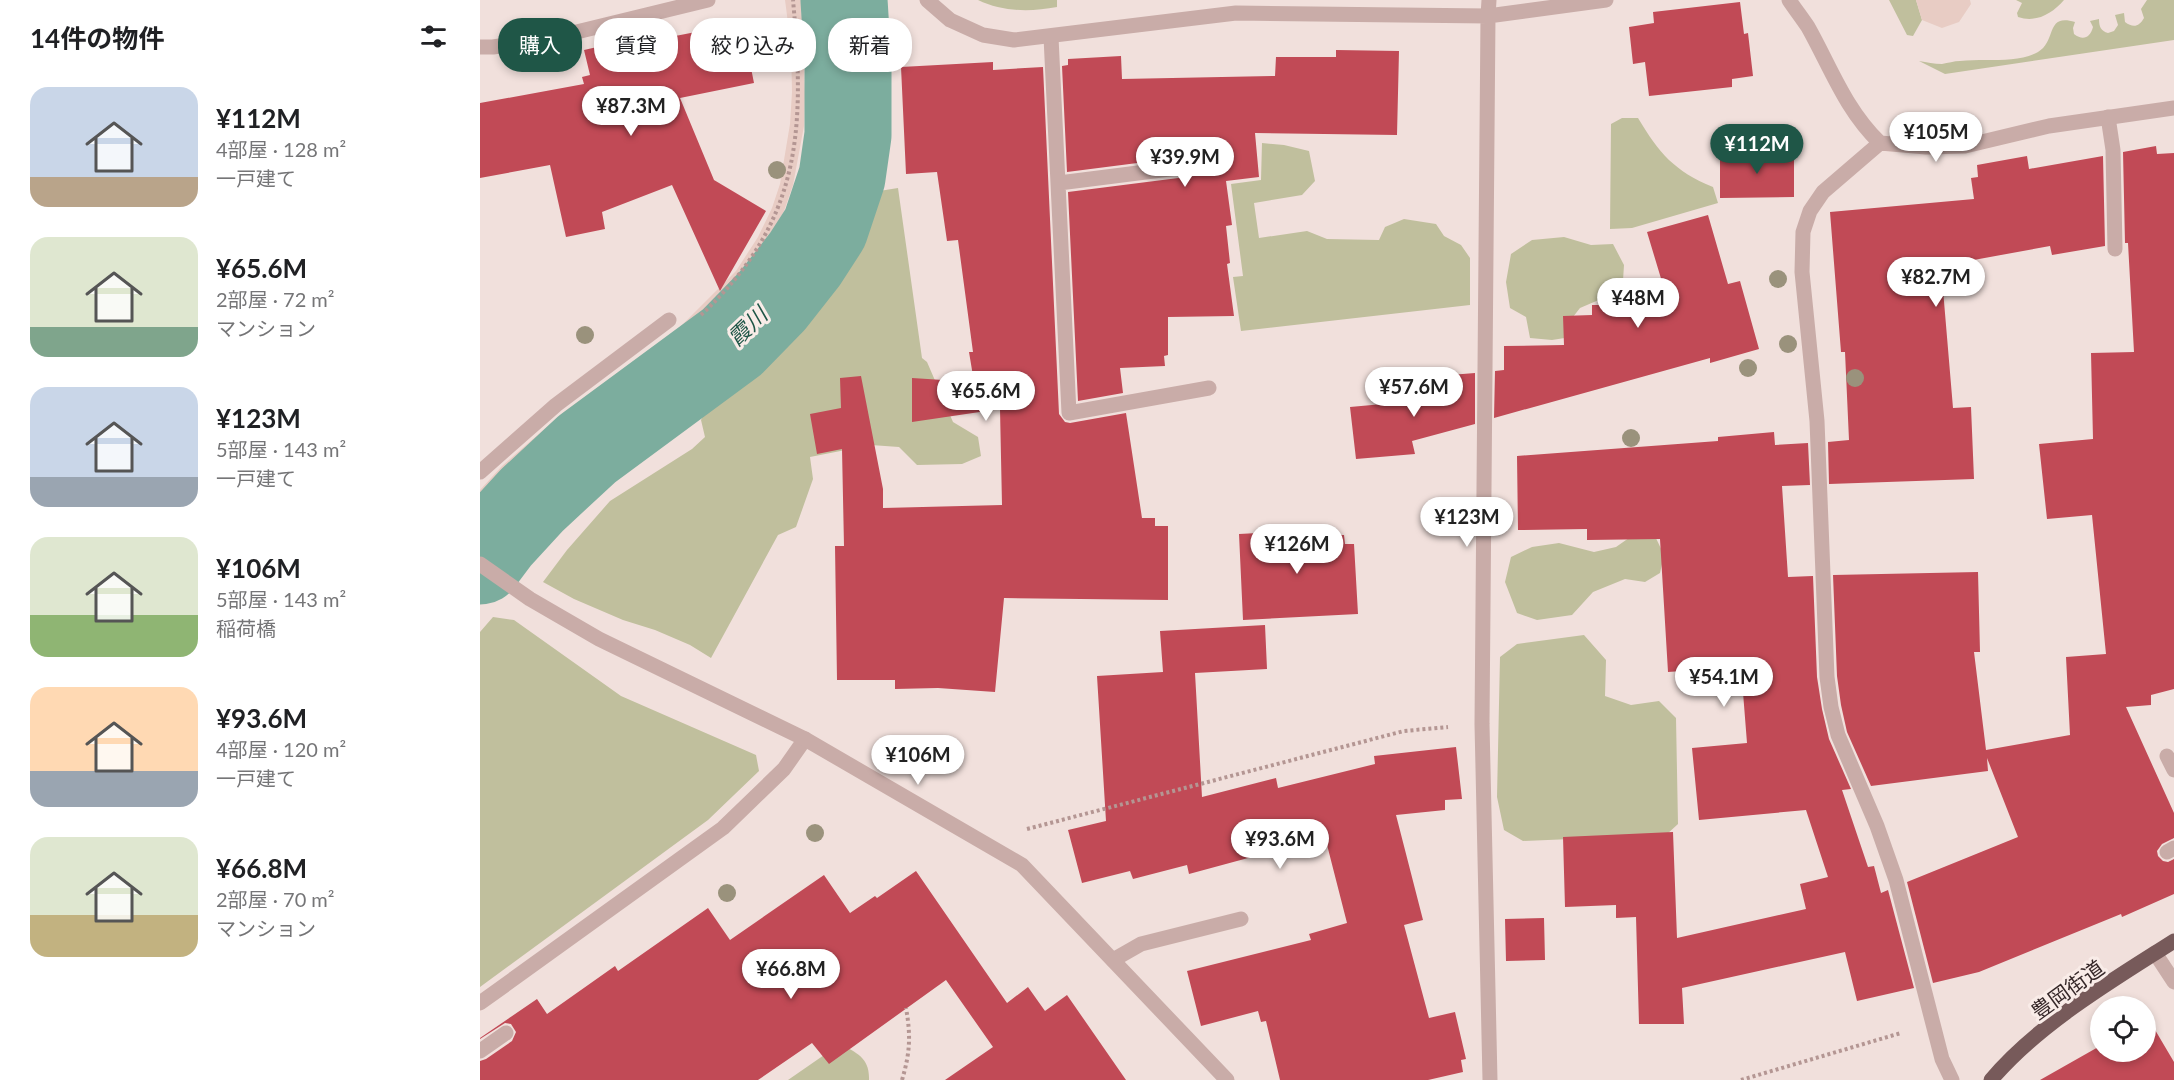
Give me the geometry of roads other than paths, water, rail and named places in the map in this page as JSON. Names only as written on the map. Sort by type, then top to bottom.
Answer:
[{"type":"main road","name":"豊岡街道","points":[[1991,1080],[2070,1008],[2174,941]]},
{"type":"street","points":[[480,47],[556,37],[708,0]]},
{"type":"street","points":[[927,0],[951,20],[984,35],[1014,40],[1236,13],[1488,16],[1606,0]]},
{"type":"street","points":[[1489,0],[1482,724],[1490,1080]]},
{"type":"street","points":[[1789,0],[1807,26],[1844,98],[1862,126],[1880,143],[1926,147],[1965,146],[2049,126],[2174,108]]},
{"type":"street","points":[[1051,37],[1069,413],[1209,388]]},
{"type":"street","points":[[2108,117],[2113,150],[2115,249]]},
{"type":"street","points":[[1880,143],[1823,192],[1810,211],[1803,232],[1802,272],[1816,410],[1827,677],[1838,735],[1877,826],[1896,880],[1942,1059],[1952,1080]]},
{"type":"street","points":[[1059,183],[1201,165]]},
{"type":"street","points":[[480,472],[556,405],[669,320]]},
{"type":"street","points":[[480,564],[530,599],[599,639],[805,740],[1022,865],[1227,1080]]},
{"type":"street","points":[[480,1003],[723,828],[784,769],[805,740]]},
{"type":"street","points":[[2167,756],[2174,770]]},
{"type":"street","points":[[1113,960],[1140,944],[1241,919]]},
{"type":"street","points":[[2155,953],[2174,982]]},
{"type":"street","points":[[480,1051],[506,1033]]},
{"type":"waterway","name":"霞川","points":[[480,561],[498,537],[532,500],[587,449],[732,342],[772,301],[805,259],[825,228],[842,177],[848,135],[848,65],[844,0]]}]
